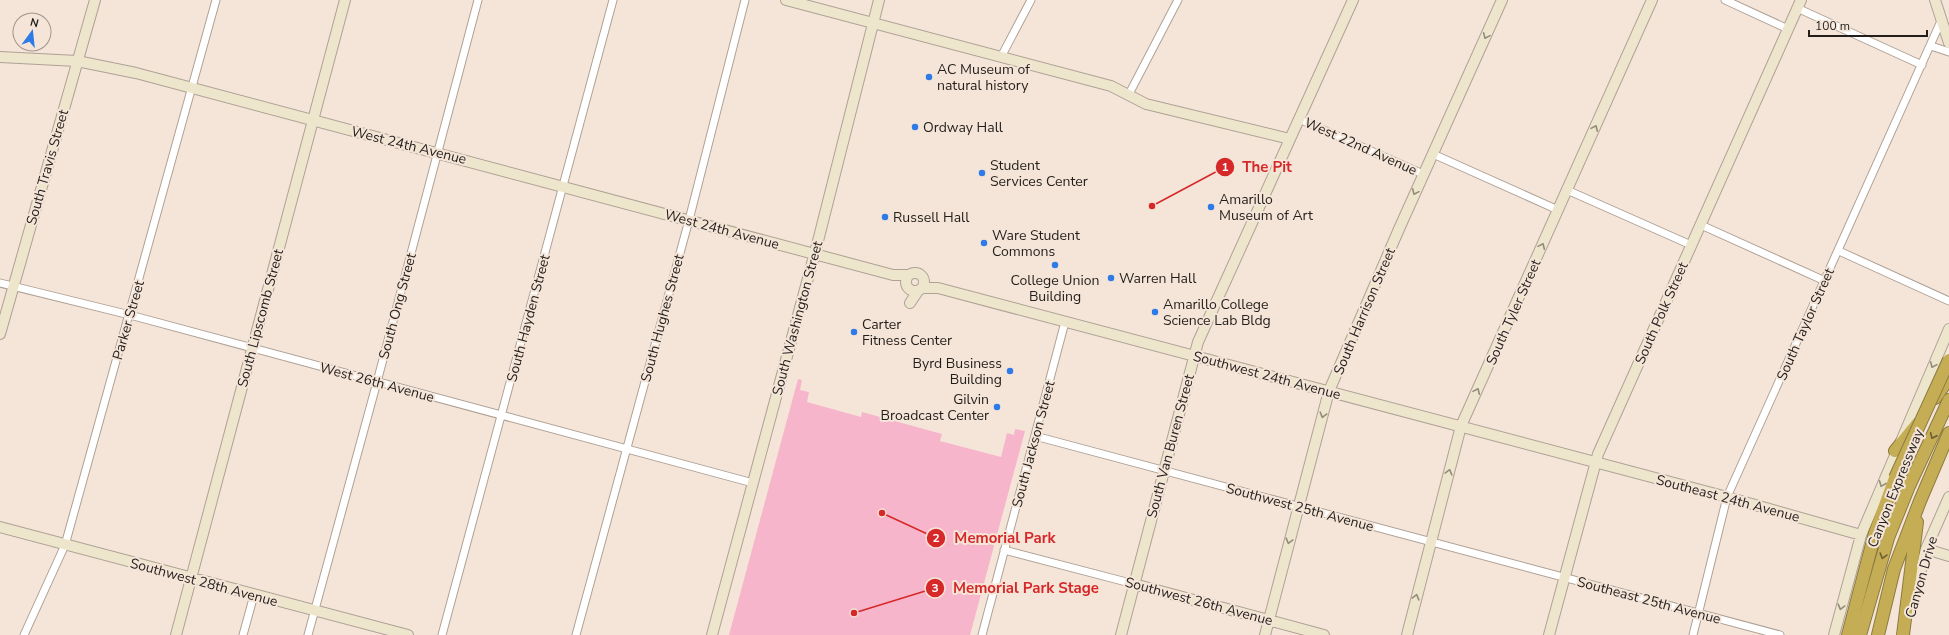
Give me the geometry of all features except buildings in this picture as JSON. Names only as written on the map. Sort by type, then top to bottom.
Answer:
[{"type":"highway","points":[[1848,635],[1875,533],[1895,478],[1949,360]]},
{"type":"highway","points":[[1895,451],[1927,411],[1949,378]]},
{"type":"highway","name":"Canyon Expressway","points":[[1860,635],[1888,538],[1909,486],[1949,400]]},
{"type":"highway","name":"Canyon Expressway","points":[[1878,635],[1894,569],[1920,501],[1949,433]]},
{"type":"highway","points":[[1904,635],[1920,501]]},
{"type":"main road","name":"South Travis Street","points":[[0,334],[95,0]]},
{"type":"main road","name":"South Lipscomb Street","points":[[176,635],[345,0]]},
{"type":"main road","points":[[786,0],[1111,86],[1146,104],[1290,140]]},
{"type":"main road","name":"South Washington Street","points":[[712,635],[814,254],[879,0]]},
{"type":"main road","name":"South Van Buren Street","points":[[1121,635],[1194,356],[1201,335],[1353,0]]},
{"type":"main road","name":"South Harrison Street","points":[[1265,635],[1329,391],[1423,174],[1502,0]]},
{"type":"main road","name":"South Tyler Street","points":[[1406,635],[1461,426],[1652,0]]},
{"type":"main road","points":[[1934,0],[1949,43]]},
{"type":"main road","name":"South Polk Street","points":[[1549,635],[1595,462],[1799,4]]},
{"type":"main road","name":"West 24th Avenue","points":[[0,56],[77,61],[109,67],[437,152],[814,254]]},
{"type":"main road","name":"Southwest 24th Avenue","points":[[814,254],[893,275],[915,285],[938,288],[1595,462]]},
{"type":"main road","points":[[1834,635],[1861,535],[1895,451],[1949,329]]},
{"type":"main road","name":"Southeast 24th Avenue","points":[[1595,462],[1727,496],[1861,535]]},
{"type":"main road","name":"Canyon Drive","points":[[1904,635],[1926,549],[1949,497]]},
{"type":"main road","name":"Southwest 28th Avenue","points":[[0,527],[408,635]]},
{"type":"main road","points":[[1926,549],[1949,556]]},
{"type":"main road","name":"Southwest 26th Avenue","points":[[1134,584],[1324,635]]},
{"type":"street","name":"Parker Street","points":[[24,635],[65,544],[130,315],[216,0]]},
{"type":"street","name":"South Ong Street","points":[[308,635],[377,382],[478,0]]},
{"type":"street","name":"South Hayden Street","points":[[442,635],[613,0]]},
{"type":"street","name":"South Hughes Street","points":[[576,635],[689,220],[745,0]]},
{"type":"street","points":[[1001,57],[1031,0]]},
{"type":"street","points":[[1129,94],[1178,0]]},
{"type":"street","points":[[1725,0],[1788,28]]},
{"type":"street","points":[[1799,4],[1922,65]]},
{"type":"street","name":"South Taylor Street","points":[[1693,635],[1727,496],[1839,251],[1941,21]]},
{"type":"street","points":[[1931,46],[1949,52]]},
{"type":"street","name":"West 22nd Avenue","points":[[1299,119],[1423,174]]},
{"type":"street","points":[[1433,154],[1558,210]]},
{"type":"street","points":[[1567,190],[1691,245]]},
{"type":"street","points":[[1701,225],[1825,281]]},
{"type":"street","points":[[1839,251],[1949,301]]},
{"type":"street","name":"West 26th Avenue","points":[[0,283],[130,315],[753,483]]},
{"type":"street","name":"South Jackson Street","points":[[982,635],[1065,322]]},
{"type":"street","name":"Southwest 25th Avenue","points":[[1035,436],[1565,577]]},
{"type":"street","name":"Southwest 26th Avenue","points":[[1004,550],[1134,584]]},
{"type":"street","name":"Southeast 25th Avenue","points":[[1565,577],[1780,635]]},
{"type":"street","points":[[243,635],[254,595]]},
{"type":"shaded area","points":[[798,379],[802,380],[800,390],[809,392],[807,402],[861,417],[862,412],[942,434],[940,441],[1001,457],[1007,433],[1014,435],[1015,429],[1025,431],[970,635],[729,635]]},
{"type":"place","name":"AC Museum of natural history","points":[[929,77]]},
{"type":"place","name":"Ordway Hall","points":[[915,127]]},
{"type":"place","name":"Student Services Center","points":[[982,173]]},
{"type":"place","name":"The Pit","points":[[1152,206]]},
{"type":"place","name":"Amarillo Museum of Art","points":[[1211,207]]},
{"type":"place","name":"Russell Hall","points":[[885,217]]},
{"type":"place","name":"Ware Student Commons","points":[[984,243]]},
{"type":"place","name":"College Union Building","points":[[1055,265]]},
{"type":"place","name":"Warren Hall","points":[[1111,278]]},
{"type":"place","name":"Amarillo College Science Lab Bldg","points":[[1155,312]]},
{"type":"place","name":"Carter Fitness Center","points":[[854,332]]},
{"type":"place","name":"Byrd Business Building","points":[[1010,371]]},
{"type":"place","name":"Gilvin Broadcast Center","points":[[997,407]]},
{"type":"place","name":"Memorial Park","points":[[882,513]]},
{"type":"place","name":"Memorial Park Stage","points":[[854,613]]}]
